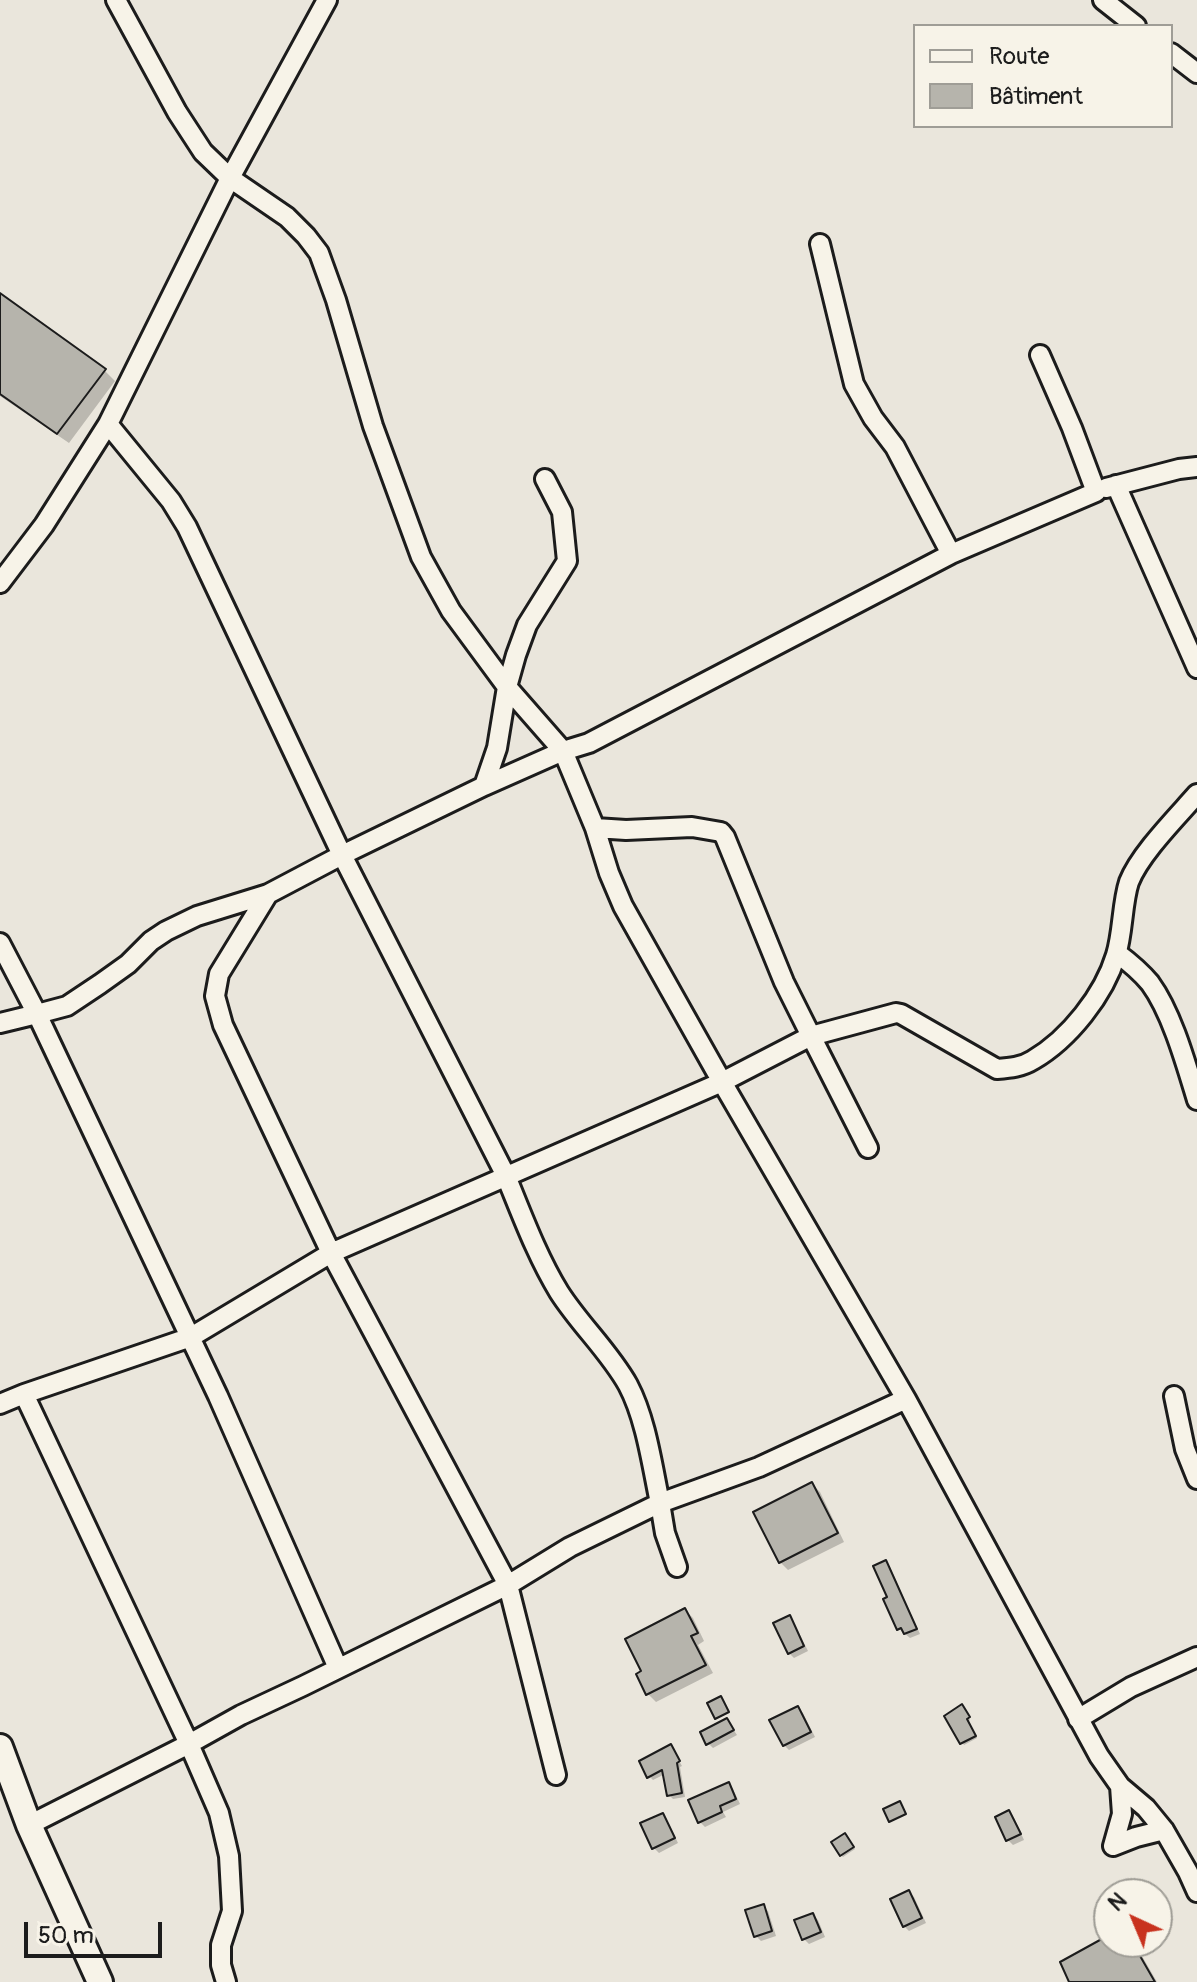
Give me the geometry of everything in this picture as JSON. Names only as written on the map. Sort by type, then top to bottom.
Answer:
[{"type":"street","points":[[116,0],[177,112],[203,152],[230,178],[287,217],[319,253],[373,426],[421,557],[451,611],[507,687],[563,751],[623,906],[906,1399],[1099,1756],[1120,1786],[1146,1808],[1164,1830],[1197,1892]]},
{"type":"street","points":[[0,583],[44,525],[108,424],[230,178],[327,0]]},
{"type":"street","points":[[1103,0],[1133,24]]},
{"type":"street","points":[[1173,55],[1197,73]]},
{"type":"street","points":[[820,244],[854,384],[873,418],[895,447],[951,554]]},
{"type":"street","points":[[1040,355],[1096,492]]},
{"type":"street","points":[[108,424],[171,501],[187,527],[342,855],[506,1176],[558,1290],[609,1355],[629,1387],[644,1429],[665,1533],[677,1567]]},
{"type":"street","points":[[0,1023],[67,1006],[128,964],[166,931],[197,916],[268,894],[484,786],[563,751],[589,743],[951,554],[1096,492],[1197,467]]},
{"type":"street","points":[[484,786],[497,748],[507,687],[527,625],[567,561],[562,512],[545,479]]},
{"type":"street","points":[[1116,485],[1197,668]]},
{"type":"street","points":[[0,1404],[191,1337],[331,1253],[722,1082],[811,1036],[896,1013],[997,1069],[1032,1062],[1080,1020],[1098,994],[1117,953],[1129,883],[1144,857],[1197,794]]},
{"type":"street","points":[[595,828],[692,827],[721,832],[784,982],[868,1148]]},
{"type":"street","points":[[268,894],[219,974],[215,996],[223,1025],[331,1253],[508,1585],[556,1775]]},
{"type":"street","points":[[0,943],[191,1337],[338,1668]]},
{"type":"street","points":[[1117,953],[1151,984],[1173,1026],[1197,1100]]},
{"type":"street","points":[[24,1394],[219,1813],[229,1856],[232,1911],[221,1945],[221,1965],[226,1982]]},
{"type":"street","points":[[1174,1396],[1185,1449],[1197,1479]]},
{"type":"street","points":[[29,1825],[241,1715],[508,1585],[570,1547],[660,1503],[759,1467],[906,1399]]},
{"type":"street","points":[[1078,1719],[1131,1687],[1197,1657]]},
{"type":"street","points":[[0,1747],[29,1825],[100,1982]]},
{"type":"street","points":[[1120,1786],[1122,1814],[1113,1846],[1164,1830]]},
{"type":"building","points":[[0,293],[106,369],[57,434],[0,394]]},
{"type":"building","points":[[812,1482],[838,1533],[779,1563],[753,1512]]},
{"type":"building","points":[[886,1560],[917,1629],[904,1634],[901,1628],[897,1630],[873,1566]]},
{"type":"building","points":[[685,1608],[698,1633],[691,1636],[706,1665],[646,1695],[636,1674],[641,1671],[625,1639]]},
{"type":"building","points":[[790,1615],[804,1646],[788,1654],[773,1623]]},
{"type":"building","points":[[721,1696],[729,1712],[715,1719],[707,1703]]},
{"type":"building","points":[[962,1704],[976,1736],[960,1744],[944,1716]]},
{"type":"building","points":[[798,1706],[811,1732],[783,1746],[769,1720]]},
{"type":"building","points":[[727,1718],[734,1730],[706,1745],[700,1732]]},
{"type":"building","points":[[671,1744],[680,1761],[677,1763],[682,1793],[667,1796],[662,1770],[647,1778],[639,1761]]},
{"type":"building","points":[[729,1782],[736,1799],[720,1806],[722,1812],[698,1823],[688,1800]]},
{"type":"building","points":[[900,1801],[906,1814],[889,1822],[883,1809]]},
{"type":"building","points":[[1009,1810],[1021,1834],[1006,1841],[995,1817]]},
{"type":"building","points":[[663,1813],[675,1838],[652,1849],[640,1823]]},
{"type":"building","points":[[845,1833],[854,1847],[840,1856],[831,1842]]},
{"type":"building","points":[[909,1890],[922,1918],[903,1927],[890,1899]]},
{"type":"building","points":[[764,1904],[772,1931],[754,1937],[745,1910]]},
{"type":"building","points":[[813,1913],[821,1932],[802,1940],[794,1920]]},
{"type":"building","points":[[1093,1944],[1093,1958],[1141,1958],[1155,1982],[1069,1982],[1060,1962]]}]
